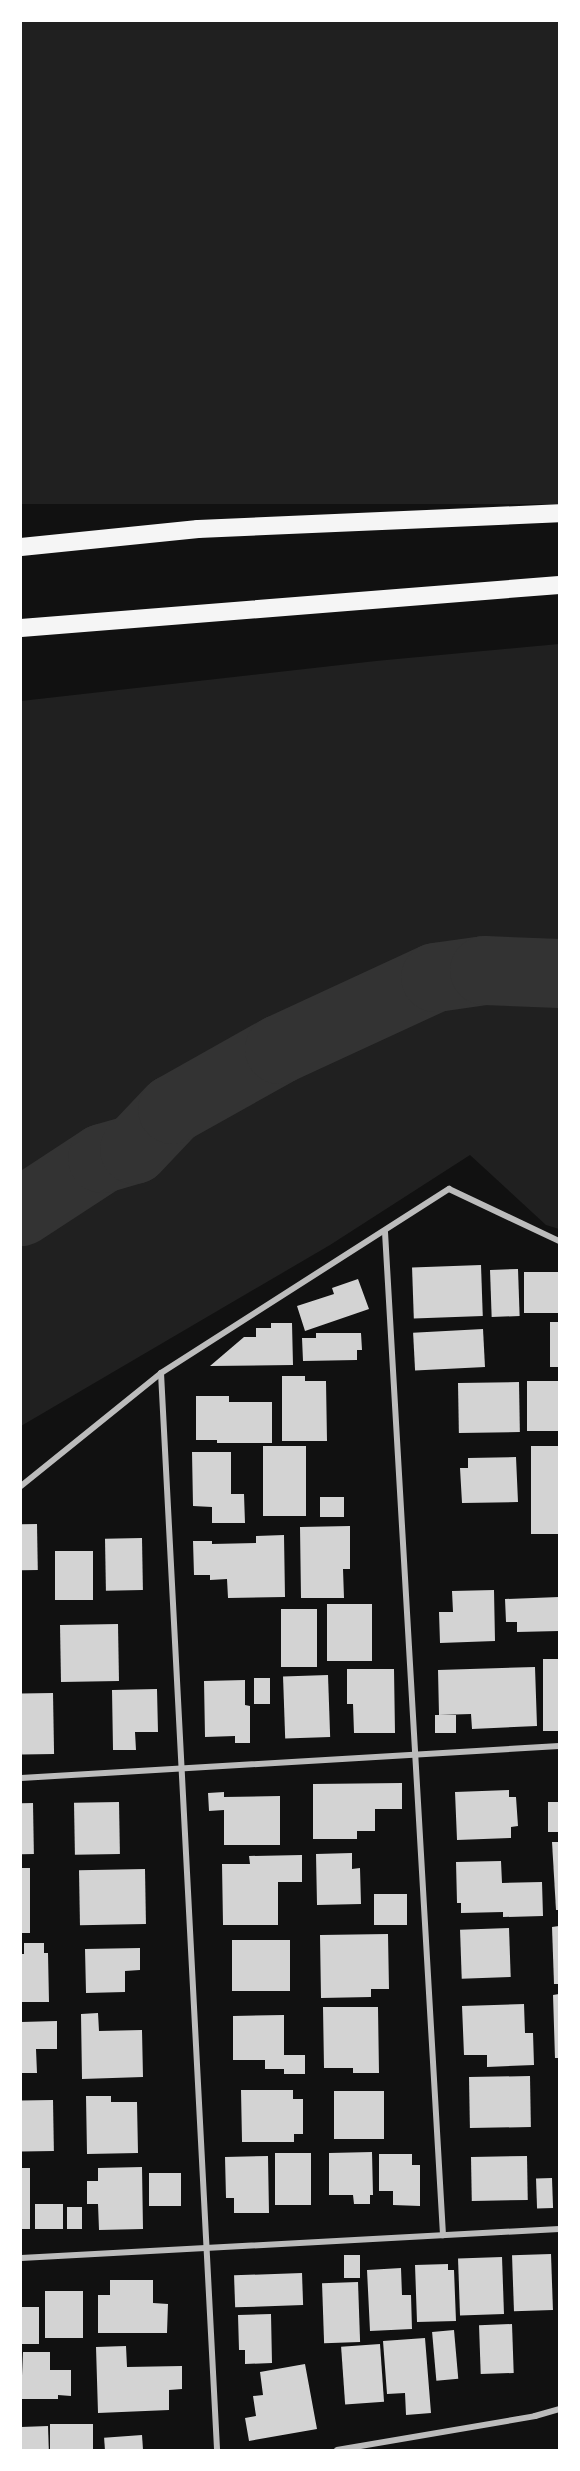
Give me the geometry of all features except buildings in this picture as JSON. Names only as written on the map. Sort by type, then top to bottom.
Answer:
[{"type":"highway","points":[[21,547],[198,530],[559,513]]},
{"type":"highway","points":[[21,628],[559,585]]},
{"type":"street","points":[[21,1486],[161,1373],[448,1190],[559,1241]]},
{"type":"street","points":[[385,1232],[443,2235]]},
{"type":"street","points":[[161,1373],[217,2450]]},
{"type":"street","points":[[21,1778],[559,1746]]},
{"type":"street","points":[[21,2258],[559,2229]]},
{"type":"street","points":[[337,2450],[535,2416],[559,2409]]},
{"type":"shaded area","points":[[21,21],[559,21],[559,504],[21,504]]},
{"type":"shaded area","points":[[559,644],[559,1229],[546,1225],[470,1155],[330,1245],[21,1426],[21,701],[376,661]]},
{"type":"waterway","points":[[21,1211],[102,1158],[134,1149],[172,1109],[279,1049],[435,977],[484,970],[559,973]]}]
